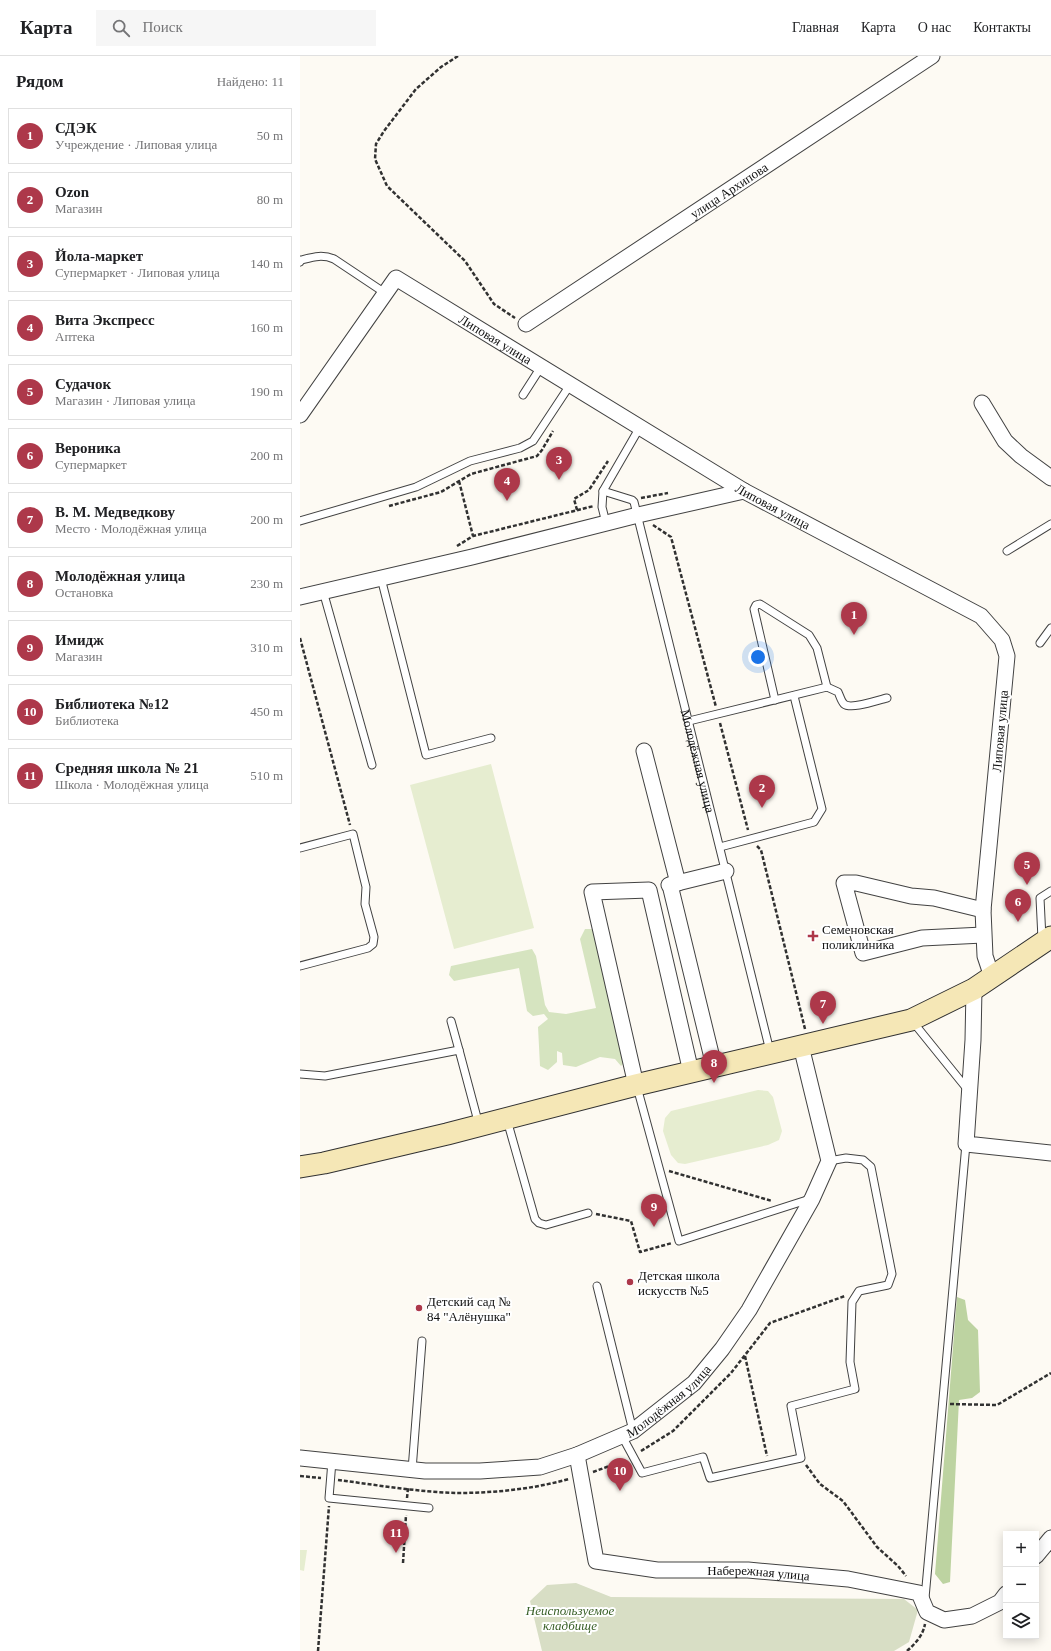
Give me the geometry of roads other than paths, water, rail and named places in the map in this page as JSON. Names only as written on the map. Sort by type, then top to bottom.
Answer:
[{"type":"street","name":"улица Архипова","points":[[526,324],[932,56]]},
{"type":"street","name":"Липовая улица","points":[[300,415],[396,278],[744,491],[981,616],[1002,640],[1007,656],[983,910],[985,956],[992,977]]},
{"type":"street","points":[[982,403],[1005,441],[1021,456],[1051,478]]},
{"type":"street","points":[[300,597],[472,557],[638,515],[744,491]]},
{"type":"street","points":[[644,751],[714,1066]]},
{"type":"street","points":[[636,1085],[592,892],[649,890],[726,871]]},
{"type":"street","points":[[983,910],[934,898],[911,896],[856,882],[844,882],[863,953],[922,938],[983,935]]},
{"type":"street","points":[[649,890],[691,1072]]},
{"type":"street","points":[[300,1166],[324,1163],[447,1134],[636,1085],[912,1020],[974,989],[1047,940]]},
{"type":"street","points":[[974,989],[973,1040],[966,1144],[1051,1153]]},
{"type":"street","points":[[805,1045],[829,1161]]},
{"type":"street","name":"Молодёжная улица","points":[[300,1458],[425,1471],[480,1471],[540,1467],[577,1455],[628,1434],[694,1382],[722,1349],[748,1310],[812,1199],[829,1161]]},
{"type":"street","name":"Набережная улица","points":[[577,1455],[596,1561],[657,1570],[748,1570],[848,1579],[923,1603],[944,1620],[972,1616],[1000,1602],[1003,1598]]},
{"type":"street","points":[[1039,1552],[1051,1538]]},
{"type":"lane","points":[[300,262],[310,258],[326,256],[334,259],[385,293]]},
{"type":"lane","points":[[524,396],[541,367]]},
{"type":"lane","points":[[300,521],[416,487],[470,461],[520,448],[533,441],[570,385]]},
{"type":"lane","points":[[606,523],[602,507],[603,491],[640,427]]},
{"type":"lane","name":"Молодёжная улица","points":[[603,491],[632,500],[638,515],[771,1053]]},
{"type":"lane","points":[[1007,551],[1051,524]]},
{"type":"lane","points":[[381,578],[426,755],[491,738]]},
{"type":"lane","points":[[323,592],[372,766]]},
{"type":"lane","points":[[776,700],[754,609],[756,605],[760,604],[809,635],[817,648],[827,687]]},
{"type":"lane","points":[[1040,643],[1051,628]]},
{"type":"lane","points":[[688,721],[827,687],[838,692],[842,703],[846,706],[855,706],[887,698]]},
{"type":"lane","points":[[720,847],[814,822],[822,809],[794,696]]},
{"type":"lane","points":[[300,848],[353,834],[366,887],[365,904],[374,937],[373,944],[368,948],[300,966]]},
{"type":"lane","points":[[1047,940],[1040,898],[1051,891]]},
{"type":"lane","points":[[912,1020],[970,1092]]},
{"type":"lane","points":[[451,1021],[479,1125]]},
{"type":"lane","points":[[300,1074],[324,1076],[459,1050]]},
{"type":"lane","points":[[636,1085],[679,1240],[812,1199]]},
{"type":"lane","points":[[506,1118],[535,1219],[539,1223],[546,1225],[588,1213]]},
{"type":"lane","points":[[923,1603],[966,1144]]},
{"type":"lane","points":[[597,1286],[633,1456],[642,1473],[703,1457],[710,1478],[801,1458],[791,1406],[855,1389],[850,1362],[852,1302],[859,1291],[888,1284],[892,1274],[871,1168],[863,1160],[846,1158],[829,1161]]},
{"type":"lane","points":[[412,1470],[422,1341]]},
{"type":"lane","points":[[332,1461],[329,1498],[429,1508]]},
{"type":"place","name":"Йола-маркет","points":[[559,480]]},
{"type":"place","name":"Вита Экспресс","points":[[507,501]]},
{"type":"place","name":"СДЭК","points":[[854,635]]},
{"type":"place","name":"Ozon","points":[[762,808]]},
{"type":"place","name":"Судачок","points":[[1027,885]]},
{"type":"place","name":"Вероника","points":[[1018,922]]},
{"type":"place","name":"Семеновская поликлиника","points":[[813,936]]},
{"type":"place","name":"В. М. Медведкову","points":[[823,1024]]},
{"type":"place","name":"Молодёжная улица","points":[[714,1083]]},
{"type":"place","name":"Имидж","points":[[654,1227]]},
{"type":"place","name":"Детская школа искусств №5","points":[[630,1282]]},
{"type":"place","name":"Детский сад № 84 \"Алёнушка\"","points":[[419,1308]]},
{"type":"place","name":"Библиотека №12","points":[[620,1491]]},
{"type":"place","name":"Средняя школа № 21","points":[[396,1553]]},
{"type":"park label","name":"Неиспользуемое кладбище","points":[[570,1618]]}]
